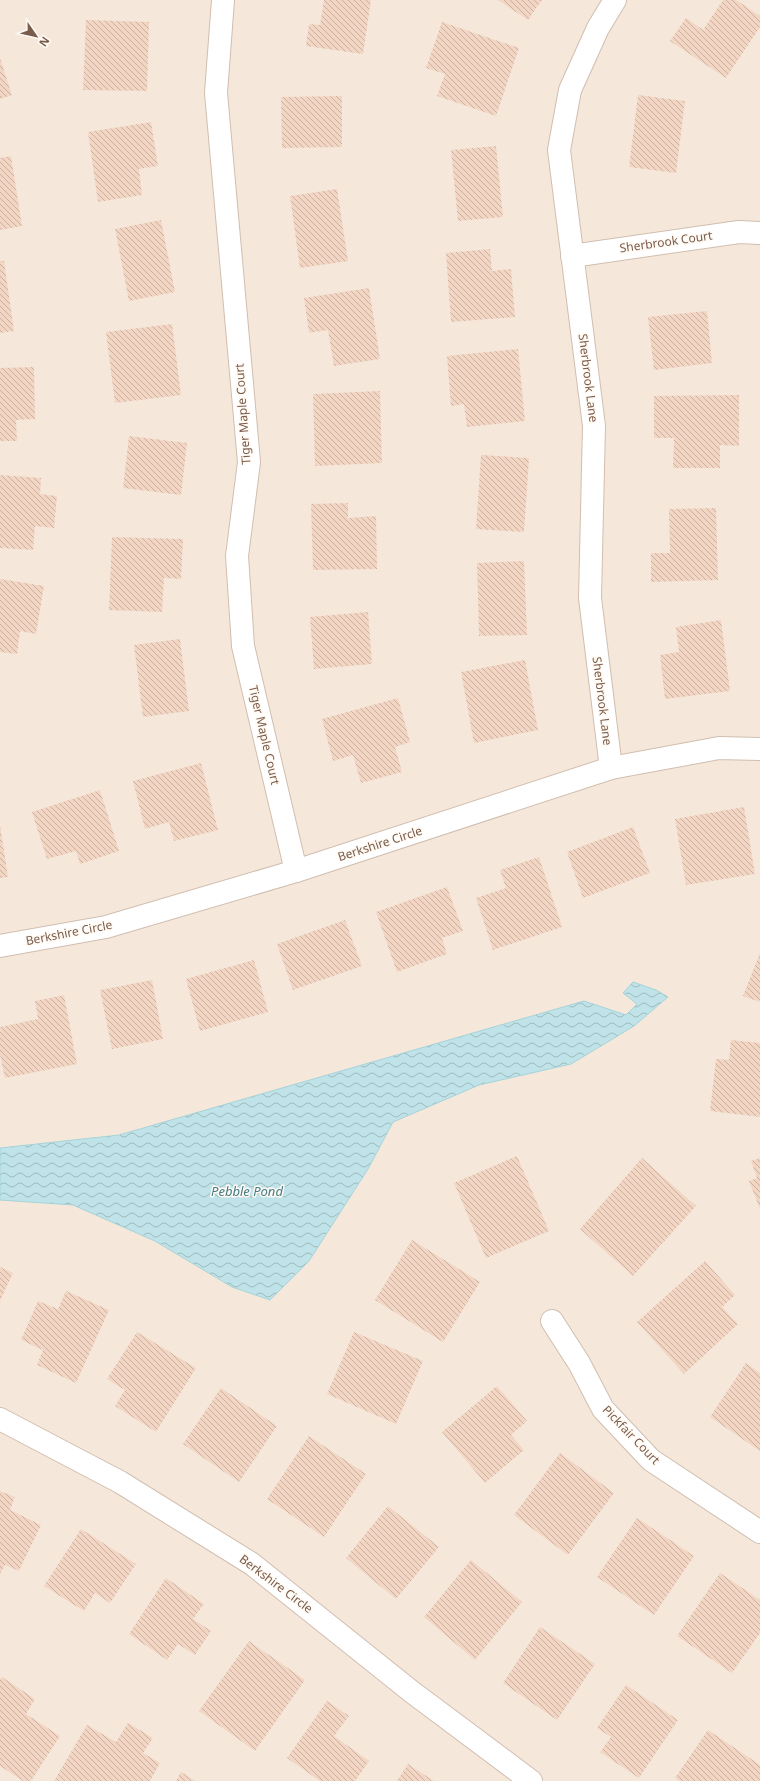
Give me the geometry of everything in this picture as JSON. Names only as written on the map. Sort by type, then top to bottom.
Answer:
[{"type":"street","name":"Tiger Maple Court","points":[[223,0],[216,93],[249,462],[237,556],[243,646],[296,871]]},
{"type":"street","name":"Sherbrook Lane","points":[[611,768],[590,598],[594,426],[559,150],[570,90],[598,28],[614,0]]},
{"type":"street","name":"Sherbrook Court","points":[[572,256],[740,232],[760,233]]},
{"type":"street","name":"Berkshire Circle","points":[[0,946],[106,927],[296,871],[611,768],[718,748],[760,749]]},
{"type":"street","name":"Pickfair Court","points":[[552,1322],[579,1363],[603,1409],[651,1460],[760,1532]]},
{"type":"street","name":"Berkshire Circle","points":[[0,1419],[120,1482],[252,1564],[412,1692],[531,1781]]},
{"type":"shaded area","points":[[0,0],[760,0],[760,1781],[0,1781]]},
{"type":"water","name":"Pebble Pond","points":[[633,982],[656,990],[668,997],[634,1026],[571,1064],[479,1085],[393,1122],[368,1169],[309,1261],[270,1300],[232,1287],[155,1241],[73,1205],[0,1200],[0,1148],[119,1135],[584,1001],[626,1015],[637,1004],[623,993]]},
{"type":"building","points":[[324,0],[371,0],[363,54],[306,46],[309,24],[320,25]]},
{"type":"building","points":[[498,0],[542,0],[528,20]]},
{"type":"building","points":[[723,0],[736,0],[760,16],[760,27],[726,78],[670,41],[686,18],[703,30]]},
{"type":"building","points":[[86,20],[149,22],[147,91],[83,90]]},
{"type":"building","points":[[442,22],[519,48],[496,116],[437,96],[445,74],[426,68]]},
{"type":"building","points":[[0,58],[12,95],[0,99]]},
{"type":"building","points":[[638,95],[685,101],[676,173],[629,167]]},
{"type":"building","points":[[342,96],[342,147],[282,148],[281,97]]},
{"type":"building","points":[[151,122],[158,166],[139,169],[142,195],[98,202],[88,132]]},
{"type":"building","points":[[496,146],[503,217],[458,221],[451,150]]},
{"type":"building","points":[[11,156],[22,226],[0,230],[0,158]]},
{"type":"building","points":[[337,189],[348,261],[300,268],[290,196]]},
{"type":"building","points":[[161,220],[175,292],[129,301],[115,229]]},
{"type":"building","points":[[490,249],[492,271],[511,269],[515,317],[451,322],[446,253]]},
{"type":"building","points":[[0,261],[4,261],[14,331],[0,333]]},
{"type":"building","points":[[369,288],[380,359],[334,366],[328,330],[309,333],[304,298]]},
{"type":"building","points":[[707,311],[712,363],[654,370],[648,317]]},
{"type":"building","points":[[172,324],[181,395],[115,403],[106,332]]},
{"type":"building","points":[[518,349],[525,421],[467,427],[464,404],[451,406],[447,356]]},
{"type":"building","points":[[34,367],[35,419],[16,420],[17,441],[0,441],[0,368]]},
{"type":"building","points":[[380,391],[382,463],[315,466],[313,394]]},
{"type":"building","points":[[739,395],[739,446],[720,445],[720,468],[673,468],[674,438],[654,438],[654,396]]},
{"type":"building","points":[[129,436],[187,443],[181,495],[123,488]]},
{"type":"building","points":[[481,455],[529,458],[524,532],[476,529]]},
{"type":"building","points":[[0,475],[41,478],[40,494],[57,496],[54,528],[35,526],[33,550],[0,548]]},
{"type":"building","points":[[348,503],[348,518],[376,516],[377,569],[313,570],[311,504]]},
{"type":"building","points":[[716,508],[718,580],[651,582],[651,553],[670,553],[669,509]]},
{"type":"building","points":[[112,537],[183,539],[181,579],[164,578],[162,612],[109,610]]},
{"type":"building","points":[[524,561],[527,635],[479,636],[477,563]]},
{"type":"building","points":[[0,579],[44,586],[36,634],[20,631],[17,654],[0,652]]},
{"type":"building","points":[[368,612],[372,664],[314,669],[310,617]]},
{"type":"building","points":[[721,620],[730,691],[665,699],[660,655],[679,652],[676,627]]},
{"type":"building","points":[[180,639],[189,711],[143,717],[134,645]]},
{"type":"building","points":[[525,660],[538,730],[474,743],[461,672]]},
{"type":"building","points":[[398,698],[410,742],[395,747],[402,772],[361,783],[353,755],[333,761],[322,719]]},
{"type":"building","points":[[201,763],[218,830],[174,841],[169,822],[145,829],[133,781]]},
{"type":"building","points":[[100,790],[119,851],[80,864],[76,851],[47,859],[32,812]]},
{"type":"building","points":[[744,807],[755,874],[686,885],[675,819]]},
{"type":"building","points":[[0,825],[8,877],[0,878]]},
{"type":"building","points":[[633,827],[650,873],[583,898],[567,852]]},
{"type":"building","points":[[539,857],[562,927],[493,950],[476,898],[506,888],[500,870]]},
{"type":"building","points":[[447,887],[463,931],[442,938],[447,954],[397,972],[376,912]]},
{"type":"building","points":[[345,920],[362,966],[293,990],[277,944]]},
{"type":"building","points":[[760,953],[760,1002],[743,996]]},
{"type":"building","points":[[254,960],[268,1012],[200,1031],[186,979]]},
{"type":"building","points":[[152,980],[163,1039],[112,1049],[100,990]]},
{"type":"building","points":[[64,995],[77,1064],[5,1078],[0,1055],[0,1027],[38,1019],[35,1001]]},
{"type":"building","points":[[731,1040],[760,1043],[760,1117],[710,1111],[716,1059],[729,1060]]},
{"type":"building","points":[[517,1156],[549,1231],[486,1258],[454,1183]]},
{"type":"building","points":[[642,1158],[696,1206],[633,1276],[580,1229]]},
{"type":"building","points":[[760,1158],[760,1209],[749,1181],[757,1178],[751,1161]]},
{"type":"building","points":[[412,1240],[480,1282],[443,1342],[375,1300]]},
{"type":"building","points":[[705,1261],[735,1295],[722,1307],[738,1324],[684,1374],[637,1322]]},
{"type":"building","points":[[0,1267],[13,1273],[0,1301]]},
{"type":"building","points":[[66,1291],[109,1310],[76,1383],[37,1365],[43,1350],[21,1340],[38,1301],[58,1309]]},
{"type":"building","points":[[137,1332],[196,1368],[156,1432],[115,1406],[125,1390],[107,1379]]},
{"type":"building","points":[[354,1332],[423,1361],[396,1424],[327,1394]]},
{"type":"building","points":[[746,1363],[760,1373],[760,1451],[710,1417]]},
{"type":"building","points":[[497,1386],[527,1421],[511,1435],[524,1450],[485,1483],[442,1432]]},
{"type":"building","points":[[221,1388],[277,1426],[239,1482],[183,1444]]},
{"type":"building","points":[[309,1436],[366,1474],[324,1537],[267,1499]]},
{"type":"building","points":[[560,1453],[614,1493],[568,1555],[514,1515]]},
{"type":"building","points":[[0,1491],[15,1497],[10,1510],[41,1525],[19,1571],[5,1565],[0,1574]]},
{"type":"building","points":[[388,1506],[439,1547],[396,1599],[346,1558]]},
{"type":"building","points":[[637,1518],[694,1556],[654,1615],[597,1577]]},
{"type":"building","points":[[81,1529],[136,1564],[110,1603],[95,1593],[84,1611],[44,1586]]},
{"type":"building","points":[[471,1560],[522,1602],[475,1660],[424,1617]]},
{"type":"building","points":[[720,1573],[760,1600],[760,1633],[732,1673],[677,1636]]},
{"type":"building","points":[[166,1578],[204,1604],[193,1619],[211,1631],[195,1655],[178,1644],[167,1660],[129,1634]]},
{"type":"building","points":[[540,1627],[595,1664],[557,1720],[503,1683]]},
{"type":"building","points":[[249,1641],[305,1680],[255,1751],[199,1711]]},
{"type":"building","points":[[2,1677],[35,1699],[26,1714],[60,1736],[31,1781],[23,1781],[0,1766],[0,1679]]},
{"type":"building","points":[[626,1685],[678,1720],[639,1778],[600,1752],[611,1737],[597,1728]]},
{"type":"building","points":[[327,1701],[349,1716],[334,1736],[369,1761],[355,1781],[320,1781],[287,1758]]},
{"type":"building","points":[[128,1723],[153,1738],[143,1753],[160,1763],[150,1781],[54,1781],[87,1725],[116,1742]]},
{"type":"building","points":[[708,1730],[760,1765],[760,1781],[679,1781],[675,1778]]},
{"type":"building","points":[[408,1764],[434,1781],[397,1781]]},
{"type":"building","points":[[181,1772],[195,1781],[176,1781]]}]
